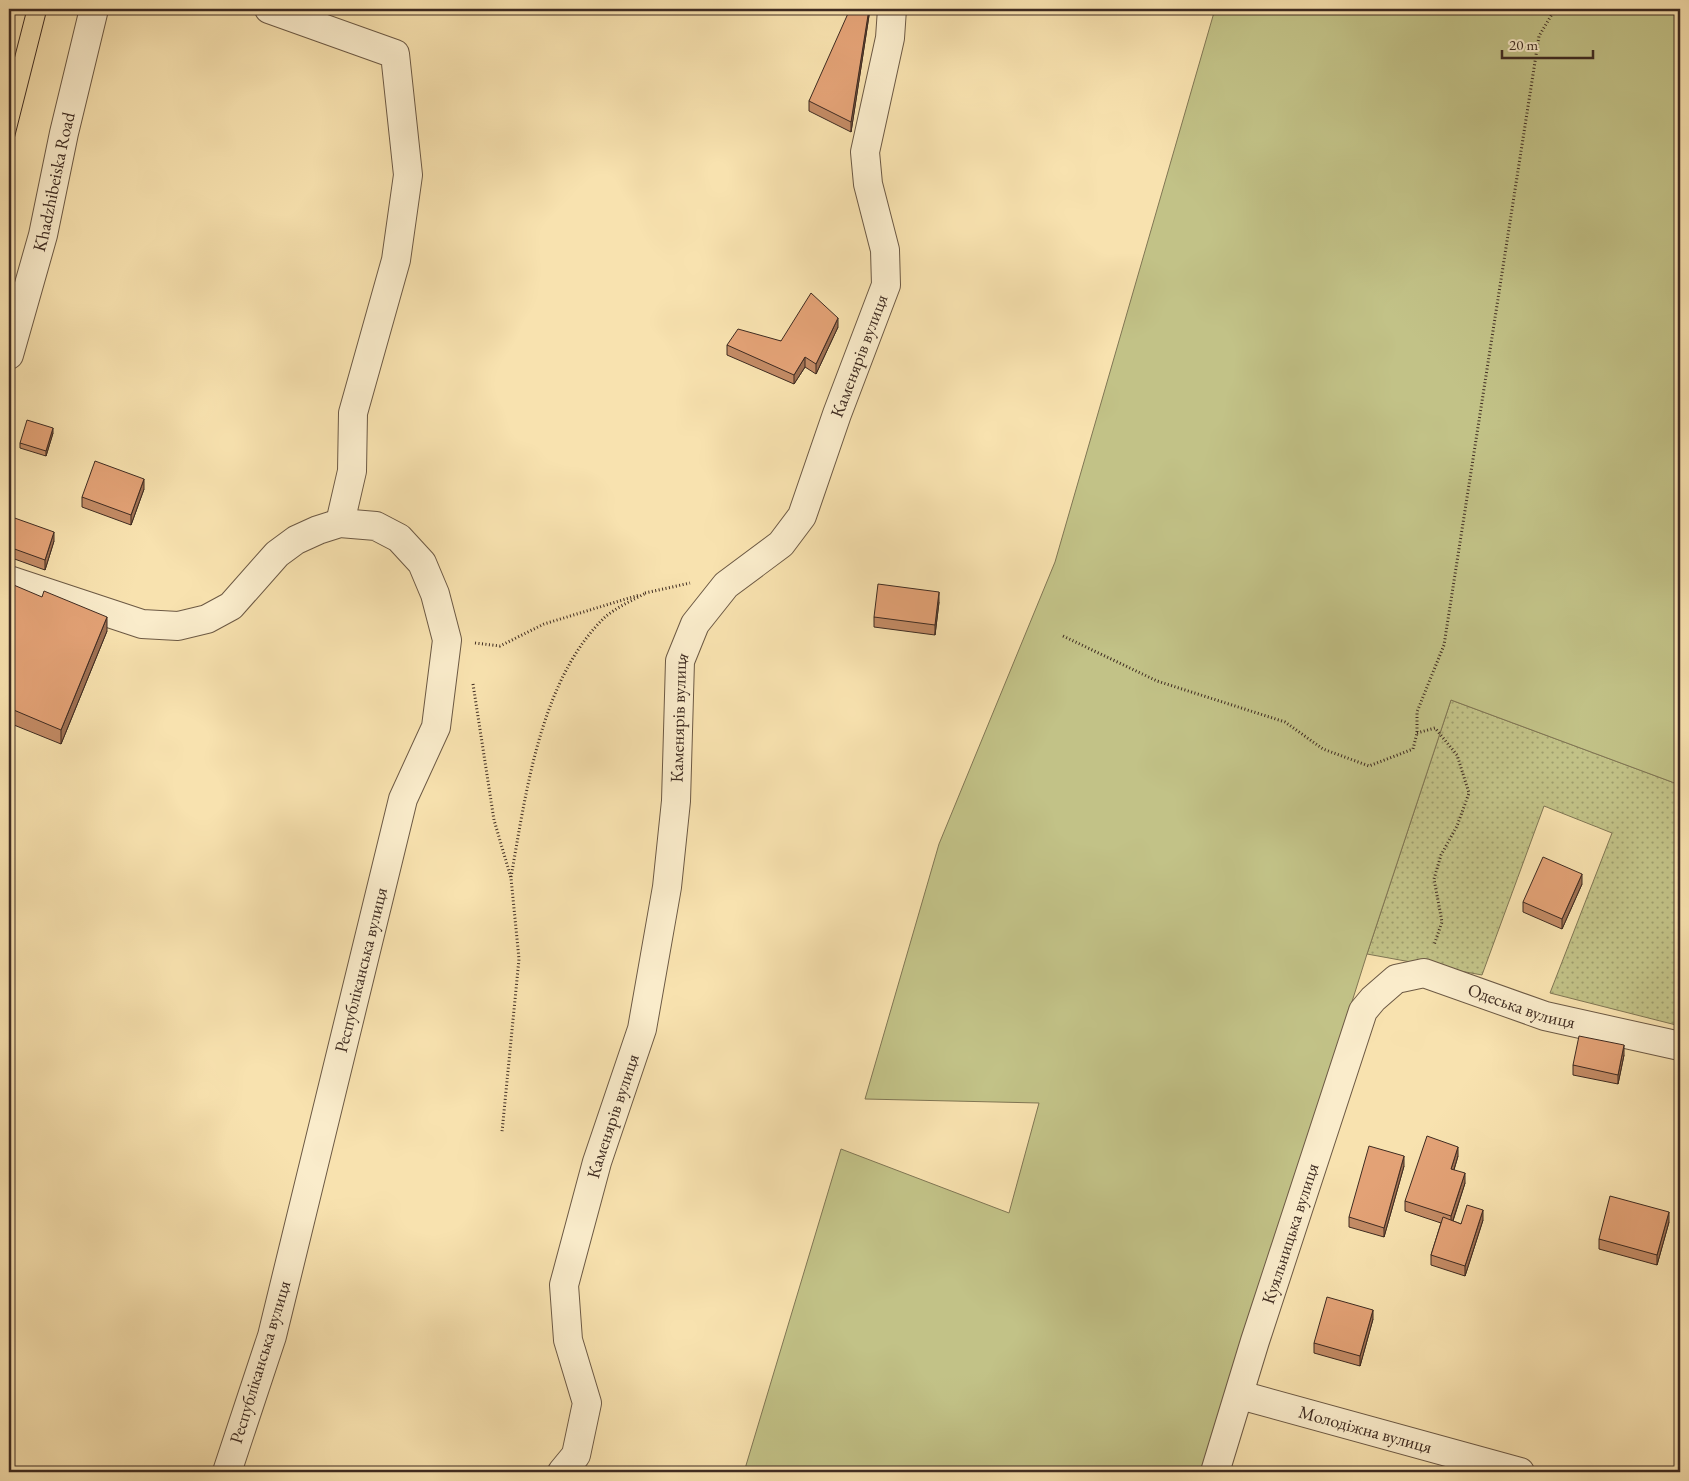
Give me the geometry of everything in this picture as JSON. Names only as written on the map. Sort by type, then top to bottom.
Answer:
[{"type":"street","name":"Khadzhibeiska Road","points":[[9,355],[42,235],[94,9]]},
{"type":"street","points":[[9,580],[142,624],[178,626],[206,619],[231,606],[277,554],[296,540],[340,522],[352,471],[353,413],[396,260],[408,175],[395,54],[270,9]]},
{"type":"street","name":"Каменярів вулиця","points":[[562,1472],[576,1456],[587,1403],[568,1340],[564,1285],[597,1162],[642,1029],[667,887],[676,801],[680,661],[694,624],[726,585],[781,544],[802,516],[837,414],[886,285],[886,250],[868,184],[866,152],[890,38],[892,9]]},
{"type":"street","name":"Республіканська вулиця","points":[[227,1472],[272,1336],[403,799],[436,727],[447,640],[435,594],[422,563],[399,538],[376,526],[340,522]]},
{"type":"street","name":"Куяльницька вулиця","points":[[1215,1472],[1258,1332],[1363,1011],[1373,998],[1396,979],[1424,972]]},
{"type":"street","name":"Одеська вулиця","points":[[1424,972],[1545,1016],[1680,1046]]},
{"type":"street","name":"Молодіжна вулиця","points":[[1240,1395],[1520,1472]]},
{"type":"path","points":[[1063,636],[1157,681],[1285,722],[1323,748],[1369,766],[1413,749],[1417,733],[1417,712],[1444,644],[1539,36],[1555,9]]},
{"type":"path","points":[[447,640],[500,646],[544,624],[646,593],[696,582],[726,585]]},
{"type":"path","points":[[511,878],[521,821],[538,747],[557,690],[579,647],[605,617],[646,593]]},
{"type":"path","points":[[472,675],[494,820],[511,878],[519,959],[502,1132]]},
{"type":"path","points":[[1417,733],[1435,728],[1457,755],[1469,793],[1457,826],[1442,855],[1434,879],[1442,922],[1424,972]]},
{"type":"green space","points":[[1215,9],[1680,9],[1680,785],[1451,700],[1367,954],[1204,1472],[744,1472],[841,1149],[1009,1213],[1039,1103],[865,1099],[939,844],[1055,562]]},
{"type":"green space","points":[[1451,700],[1680,785],[1680,1026],[1550,993],[1612,833],[1544,806],[1482,975],[1367,954]]},
{"type":"building","points":[[850,9],[869,9],[851,122],[809,101]]},
{"type":"building","points":[[811,293],[838,318],[816,364],[805,357],[794,375],[727,345],[738,329],[781,341]]},
{"type":"building","points":[[27,420],[53,428],[46,451],[20,443]]},
{"type":"building","points":[[95,461],[144,479],[131,515],[82,497]]},
{"type":"building","points":[[9,516],[54,532],[45,560],[9,547]]},
{"type":"building","points":[[9,583],[42,597],[44,591],[107,617],[61,730],[9,708]]},
{"type":"building","points":[[878,584],[939,592],[935,625],[874,617]]},
{"type":"building","points":[[1543,857],[1582,874],[1562,919],[1523,902]]},
{"type":"building","points":[[1579,1036],[1624,1045],[1618,1075],[1573,1065]]},
{"type":"building","points":[[1427,1136],[1458,1147],[1451,1169],[1465,1173],[1451,1216],[1405,1201]]},
{"type":"building","points":[[1369,1146],[1404,1156],[1384,1228],[1349,1217]]},
{"type":"building","points":[[1610,1196],[1669,1212],[1657,1255],[1599,1239]]},
{"type":"building","points":[[1467,1205],[1483,1210],[1465,1266],[1431,1255],[1443,1217],[1461,1224]]},
{"type":"building","points":[[1327,1297],[1373,1310],[1360,1356],[1314,1343]]},
{"type":"tram line","points":[[9,79],[27,9]]},
{"type":"tram line","points":[[9,159],[47,9]]}]
